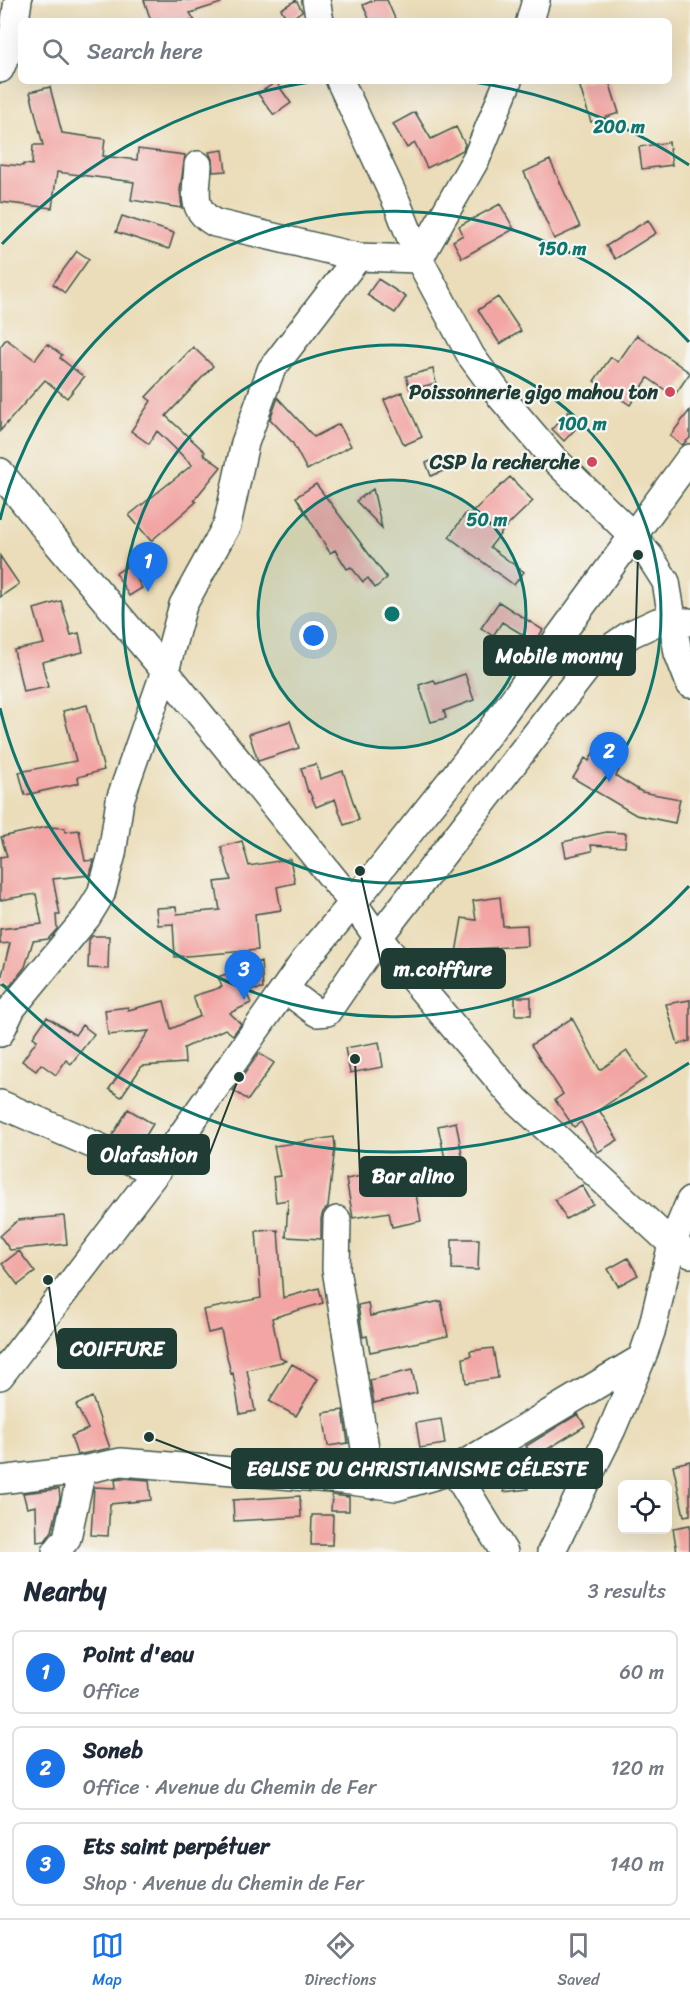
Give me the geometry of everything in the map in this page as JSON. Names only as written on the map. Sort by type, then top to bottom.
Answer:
[{"type":"street","points":[[0,69],[12,42],[18,0]]},
{"type":"street","points":[[316,0],[319,18]]},
{"type":"street","points":[[531,18],[536,0]]},
{"type":"street","points":[[341,84],[397,203],[419,259],[471,356],[501,397],[553,458],[632,535],[666,582],[681,622],[678,653],[690,684]]},
{"type":"street","points":[[419,259],[477,157],[507,84]]},
{"type":"street","points":[[198,165],[197,207],[203,216],[215,223],[358,257],[419,259]]},
{"type":"street","points":[[0,1032],[6,1004],[87,917],[101,894],[112,854],[120,800],[165,670],[183,605],[227,525],[245,443],[271,370],[358,257]]},
{"type":"street","points":[[0,1376],[156,1172],[305,960],[354,903],[488,734],[690,458]]},
{"type":"street","points":[[0,472],[165,670],[354,903],[378,939],[516,1100],[681,1249]]},
{"type":"street","points":[[285,989],[317,1013],[327,1012],[378,939],[594,659],[631,634],[657,622],[681,622]]},
{"type":"street","points":[[0,1104],[156,1172]]},
{"type":"street","points":[[552,1552],[612,1429],[642,1358],[681,1249],[690,1201]]},
{"type":"street","points":[[337,1220],[336,1269],[371,1485]]},
{"type":"street","points":[[0,1479],[82,1470],[121,1462],[344,1480],[396,1487],[454,1470],[642,1358]]},
{"type":"street","points":[[56,1552],[67,1538],[82,1470]]},
{"type":"street","points":[[454,1470],[504,1552]]},
{"type":"building","points":[[144,0],[221,0],[221,3],[190,13],[193,18],[150,18]]},
{"type":"building","points":[[296,0],[302,11],[292,18],[286,18],[281,9]]},
{"type":"building","points":[[374,0],[387,0],[395,18],[369,18],[363,5]]},
{"type":"building","points":[[273,84],[277,84],[291,103],[274,115],[258,94]]},
{"type":"building","points":[[579,84],[610,84],[619,113],[591,122]]},
{"type":"building","points":[[50,87],[62,133],[105,139],[103,156],[137,160],[138,149],[185,155],[180,190],[182,208],[131,200],[134,182],[57,172],[52,208],[0,202],[0,164],[32,165],[33,145],[43,145],[30,92]]},
{"type":"building","points":[[415,112],[431,139],[456,127],[465,144],[463,150],[427,168],[415,143],[407,148],[393,124]]},
{"type":"building","points":[[669,142],[672,165],[642,169],[639,147]]},
{"type":"building","points":[[223,150],[226,171],[213,172],[209,152]]},
{"type":"building","points":[[550,160],[580,227],[554,239],[524,172]]},
{"type":"building","points":[[500,204],[514,229],[462,258],[453,241],[463,235],[459,226]]},
{"type":"building","points":[[122,216],[174,233],[169,249],[116,232]]},
{"type":"building","points":[[648,220],[656,233],[615,259],[606,246]]},
{"type":"building","points":[[77,251],[89,259],[65,293],[53,284]]},
{"type":"building","points":[[378,279],[406,297],[395,313],[367,295]]},
{"type":"building","points":[[498,297],[521,331],[500,344],[478,310]]},
{"type":"building","points":[[637,335],[690,373],[674,396],[648,378],[630,405],[594,381],[611,357],[618,362]]},
{"type":"building","points":[[6,339],[35,360],[47,344],[84,377],[67,398],[45,380],[0,431],[0,347]]},
{"type":"building","points":[[193,347],[213,366],[166,416],[205,452],[203,454],[221,467],[194,500],[196,502],[151,541],[129,515],[192,465],[157,431],[149,444],[131,431],[151,401],[146,397]]},
{"type":"building","points":[[433,369],[436,383],[410,390],[406,376]]},
{"type":"building","points":[[402,392],[422,437],[404,445],[384,400]]},
{"type":"building","points":[[278,398],[314,437],[339,424],[351,446],[307,470],[292,442],[270,419]]},
{"type":"building","points":[[690,410],[690,438],[682,445],[670,436]]},
{"type":"building","points":[[569,411],[581,423],[564,441],[552,429]]},
{"type":"building","points":[[441,457],[446,470],[431,476],[426,463]]},
{"type":"building","points":[[510,477],[533,501],[505,528],[490,547],[524,572],[514,585],[449,537],[466,513],[469,515]]},
{"type":"building","points":[[316,484],[387,578],[375,588],[368,578],[363,582],[351,567],[347,569],[335,550],[330,553],[296,497]]},
{"type":"building","points":[[373,489],[382,528],[356,501]]},
{"type":"building","points":[[0,556],[19,584],[0,597]]},
{"type":"building","points":[[129,565],[142,588],[129,596],[116,573]]},
{"type":"building","points":[[61,601],[71,635],[79,633],[83,652],[42,662],[48,687],[23,692],[14,650],[44,644],[34,609]]},
{"type":"building","points":[[499,602],[543,630],[535,642],[502,622],[493,636],[481,628]]},
{"type":"building","points":[[465,674],[474,700],[444,711],[446,718],[431,722],[419,685],[434,680],[436,684]]},
{"type":"building","points":[[87,705],[104,770],[78,777],[79,783],[25,795],[19,772],[76,761],[63,711]]},
{"type":"building","points":[[290,721],[299,748],[258,761],[249,734]]},
{"type":"building","points":[[601,737],[629,750],[616,776],[642,792],[680,799],[675,823],[636,815],[573,778],[585,758],[589,761]]},
{"type":"building","points":[[316,764],[320,779],[343,771],[359,820],[344,825],[335,799],[316,807],[308,792],[301,768]]},
{"type":"building","points":[[46,827],[65,828],[65,832],[79,830],[85,861],[94,860],[90,875],[53,879],[60,915],[56,915],[57,929],[48,939],[33,941],[25,967],[10,986],[0,983],[10,943],[0,944],[0,929],[42,924],[36,894],[0,900],[0,857],[7,856],[1,837]]},
{"type":"building","points":[[606,832],[626,833],[625,847],[591,845],[592,851],[566,857],[563,842]]},
{"type":"building","points":[[242,841],[249,866],[290,859],[295,883],[277,887],[281,910],[255,914],[258,950],[175,957],[173,924],[158,925],[156,908],[176,907],[177,914],[220,910],[215,882],[231,880],[221,847]]},
{"type":"building","points":[[500,897],[503,926],[527,925],[528,946],[472,949],[467,974],[453,971],[462,918],[476,920],[473,901]]},
{"type":"building","points":[[92,936],[109,936],[108,969],[88,968],[89,940]]},
{"type":"building","points":[[261,961],[263,989],[245,990],[251,1003],[230,1013],[241,1024],[233,1035],[225,1029],[184,1048],[185,1063],[142,1066],[121,1097],[109,1089],[149,1031],[108,1035],[105,1010],[128,1007],[128,1010],[164,1001],[171,1029],[200,1016],[193,996],[222,987],[218,977]]},
{"type":"building","points":[[515,997],[531,997],[531,1015],[515,1015]]},
{"type":"building","points":[[690,1000],[690,1041],[678,1044],[666,1004]]},
{"type":"building","points":[[47,1017],[75,1035],[82,1025],[94,1034],[71,1064],[66,1060],[56,1075],[41,1064],[36,1071],[22,1061],[37,1040],[33,1037]]},
{"type":"building","points":[[572,1018],[600,1070],[627,1051],[646,1078],[599,1110],[618,1140],[598,1152],[581,1122],[574,1127],[555,1100],[563,1094],[531,1045]]},
{"type":"building","points":[[379,1042],[383,1067],[350,1073],[345,1048]]},
{"type":"building","points":[[259,1053],[274,1063],[248,1100],[233,1090]]},
{"type":"building","points":[[128,1109],[153,1124],[139,1147],[112,1136]]},
{"type":"building","points":[[456,1122],[464,1165],[447,1168],[438,1126]]},
{"type":"building","points":[[334,1137],[335,1147],[328,1207],[321,1219],[321,1239],[286,1237],[288,1200],[276,1202],[273,1177],[280,1176],[274,1146]]},
{"type":"building","points":[[362,1176],[364,1189],[413,1179],[421,1221],[392,1227],[389,1212],[353,1218],[346,1179]]},
{"type":"building","points":[[582,1185],[593,1204],[566,1219],[555,1199]]},
{"type":"building","points":[[64,1216],[67,1244],[10,1250],[0,1236],[18,1220]]},
{"type":"building","points":[[278,1230],[283,1298],[319,1288],[323,1303],[272,1318],[280,1358],[286,1361],[247,1370],[255,1411],[240,1414],[233,1373],[231,1374],[221,1330],[208,1333],[203,1310],[261,1298],[256,1231]]},
{"type":"building","points":[[452,1239],[479,1239],[478,1270],[452,1269]]},
{"type":"building","points":[[19,1251],[35,1272],[18,1285],[2,1264]]},
{"type":"building","points":[[628,1258],[638,1275],[618,1286],[608,1269]]},
{"type":"building","points":[[441,1301],[448,1336],[370,1352],[367,1336],[363,1337],[358,1305],[368,1303],[370,1316]]},
{"type":"building","points":[[493,1348],[498,1378],[466,1383],[463,1358],[471,1356],[470,1351]]},
{"type":"building","points":[[292,1364],[318,1379],[296,1416],[269,1401]]},
{"type":"building","points":[[412,1370],[417,1393],[374,1403],[370,1380]]},
{"type":"building","points":[[92,1397],[110,1448],[77,1455],[71,1436],[88,1429],[76,1405]]},
{"type":"building","points":[[343,1410],[348,1443],[328,1446],[323,1413]]},
{"type":"building","points":[[578,1414],[585,1426],[525,1463],[528,1489],[504,1492],[500,1461],[519,1450],[528,1449],[526,1446]]},
{"type":"building","points":[[441,1419],[445,1444],[420,1448],[416,1423]]},
{"type":"building","points":[[690,1461],[690,1515],[684,1516],[673,1465]]},
{"type":"building","points":[[115,1479],[149,1480],[151,1500],[110,1504],[108,1536],[91,1535],[94,1487],[116,1488]]},
{"type":"building","points":[[59,1489],[60,1498],[52,1531],[45,1541],[37,1542],[36,1506],[27,1508],[23,1493]]},
{"type":"building","points":[[332,1495],[349,1497],[349,1511],[331,1511]]},
{"type":"building","points":[[300,1496],[301,1517],[234,1521],[233,1500]]},
{"type":"building","points":[[312,1515],[333,1515],[332,1545],[311,1545]]},
{"type":"building","points":[[690,1525],[690,1552],[677,1552],[673,1528]]},
{"type":"place","name":"Poissonnerie gigo mahou ton","points":[[670,392]]},
{"type":"place","name":"CSP la recherche","points":[[592,462]]},
{"type":"place","name":"Mobile monny","points":[[638,555]]},
{"type":"place","name":"Point d'eau","points":[[148,592]]},
{"type":"place","name":"Soneb","points":[[609,782]]},
{"type":"place","name":"m.coiffure","points":[[360,871]]},
{"type":"place","name":"Ets saint perpétuer","points":[[244,1000]]},
{"type":"place","name":"Bar alino","points":[[355,1059]]},
{"type":"place","name":"Olafashion","points":[[239,1077]]},
{"type":"place","name":"COIFFURE","points":[[48,1280]]},
{"type":"place","name":"EGLISE DU CHRISTIANISME CÉLESTE","points":[[149,1437]]}]
